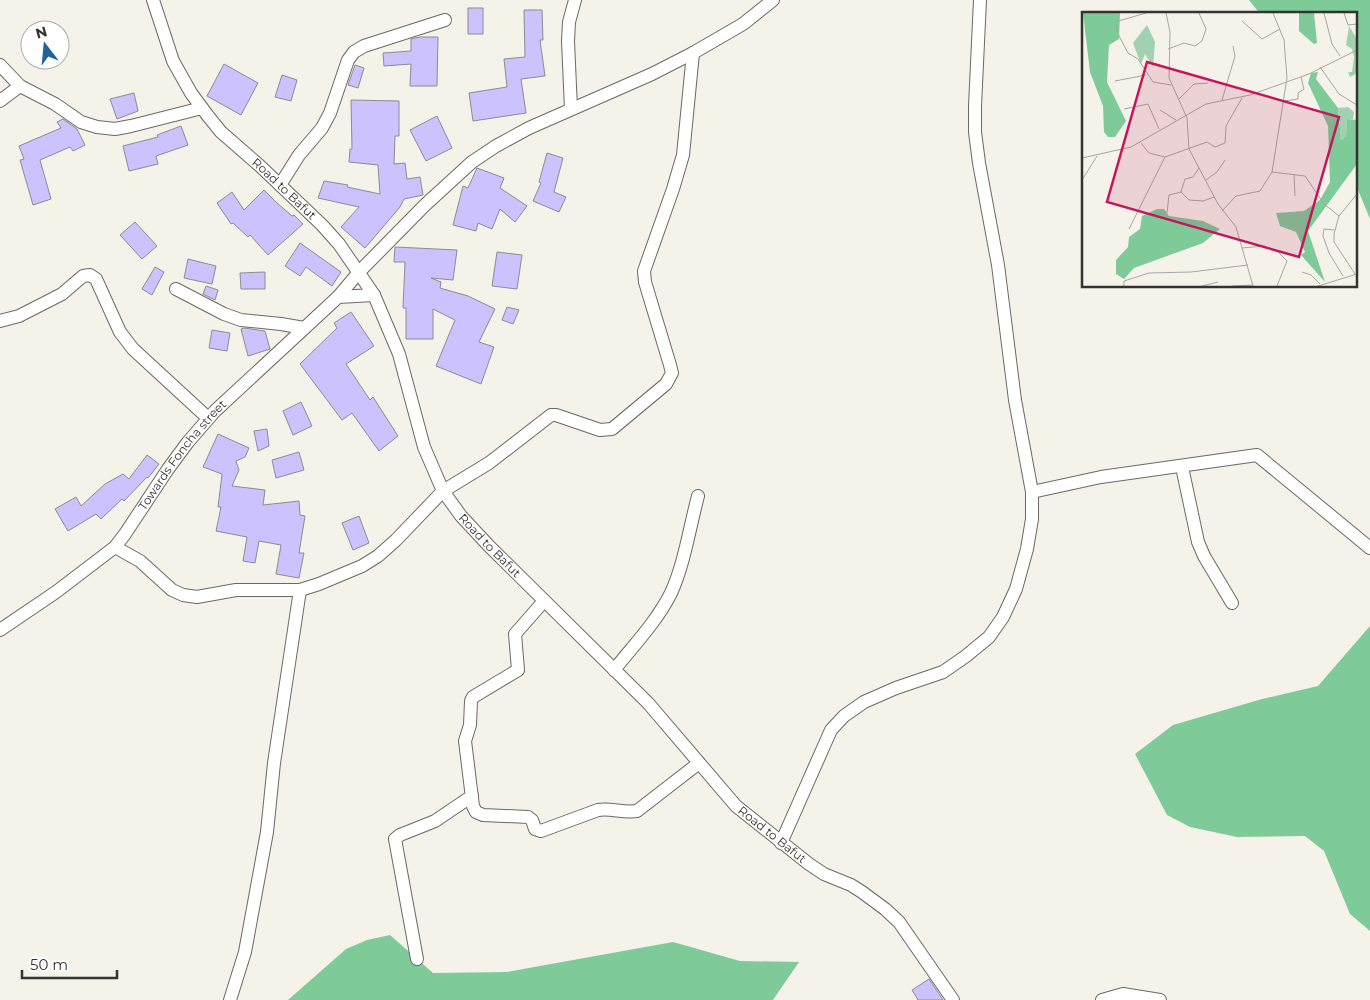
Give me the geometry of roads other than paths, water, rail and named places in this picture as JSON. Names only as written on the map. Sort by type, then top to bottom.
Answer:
[{"type":"street","name":"Road to Bafut","points":[[153,0],[174,61],[191,93],[202,108],[221,132],[260,166],[339,244],[374,295],[399,354],[424,447],[443,491],[461,516],[648,703],[736,806],[781,843],[824,874],[857,888],[899,922],[953,1000]]},
{"type":"street","points":[[571,109],[568,41],[569,22],[575,0]]},
{"type":"street","name":"Towards Foncha street","points":[[0,630],[56,592],[115,547],[168,469],[208,418],[239,387],[338,297],[359,272],[472,162],[529,128],[652,74],[692,53],[743,24],[773,0]]},
{"type":"street","points":[[781,843],[831,730],[844,716],[864,702],[896,688],[943,672],[989,637],[1003,617],[1016,589],[1027,549],[1032,519],[1032,492],[1014,400],[998,265],[975,132],[980,0]]},
{"type":"street","points":[[280,185],[299,154],[322,128],[330,113],[348,60],[354,52],[364,46],[446,20]]},
{"type":"street","points":[[115,547],[140,561],[172,590],[182,595],[197,597],[236,590],[300,590],[362,566],[378,556],[443,491],[489,463],[551,416],[556,415],[600,430],[612,429],[666,384],[672,374],[645,282],[644,271],[683,156],[692,53]]},
{"type":"street","points":[[0,65],[20,86],[55,104],[81,122],[97,128],[115,129],[131,126],[202,108]]},
{"type":"street","points":[[0,101],[20,86]]},
{"type":"street","points":[[0,320],[19,316],[62,294],[83,276],[90,275],[96,279],[120,332],[134,349],[208,418]]},
{"type":"street","points":[[176,289],[224,314],[241,320],[304,328]]},
{"type":"street","points":[[338,297],[374,295]]},
{"type":"street","points":[[1032,492],[1101,477],[1182,467],[1252,455],[1260,457],[1370,548]]},
{"type":"street","points":[[1182,467],[1198,542],[1204,556],[1232,603]]},
{"type":"street","points":[[614,670],[661,612],[672,591],[698,496]]},
{"type":"street","points":[[230,1000],[245,952],[267,832],[274,763],[300,590]]},
{"type":"street","points":[[544,601],[515,634],[518,670],[473,697],[471,701],[470,725],[465,741],[472,796],[476,812],[483,815],[528,817],[532,820],[535,829],[541,831],[598,810],[608,808],[626,812],[637,811],[699,764]]},
{"type":"street","points":[[416,959],[395,839],[400,835],[435,822],[472,796]]},
{"type":"street","points":[[1102,1000],[1122,994],[1160,1000]]}]
